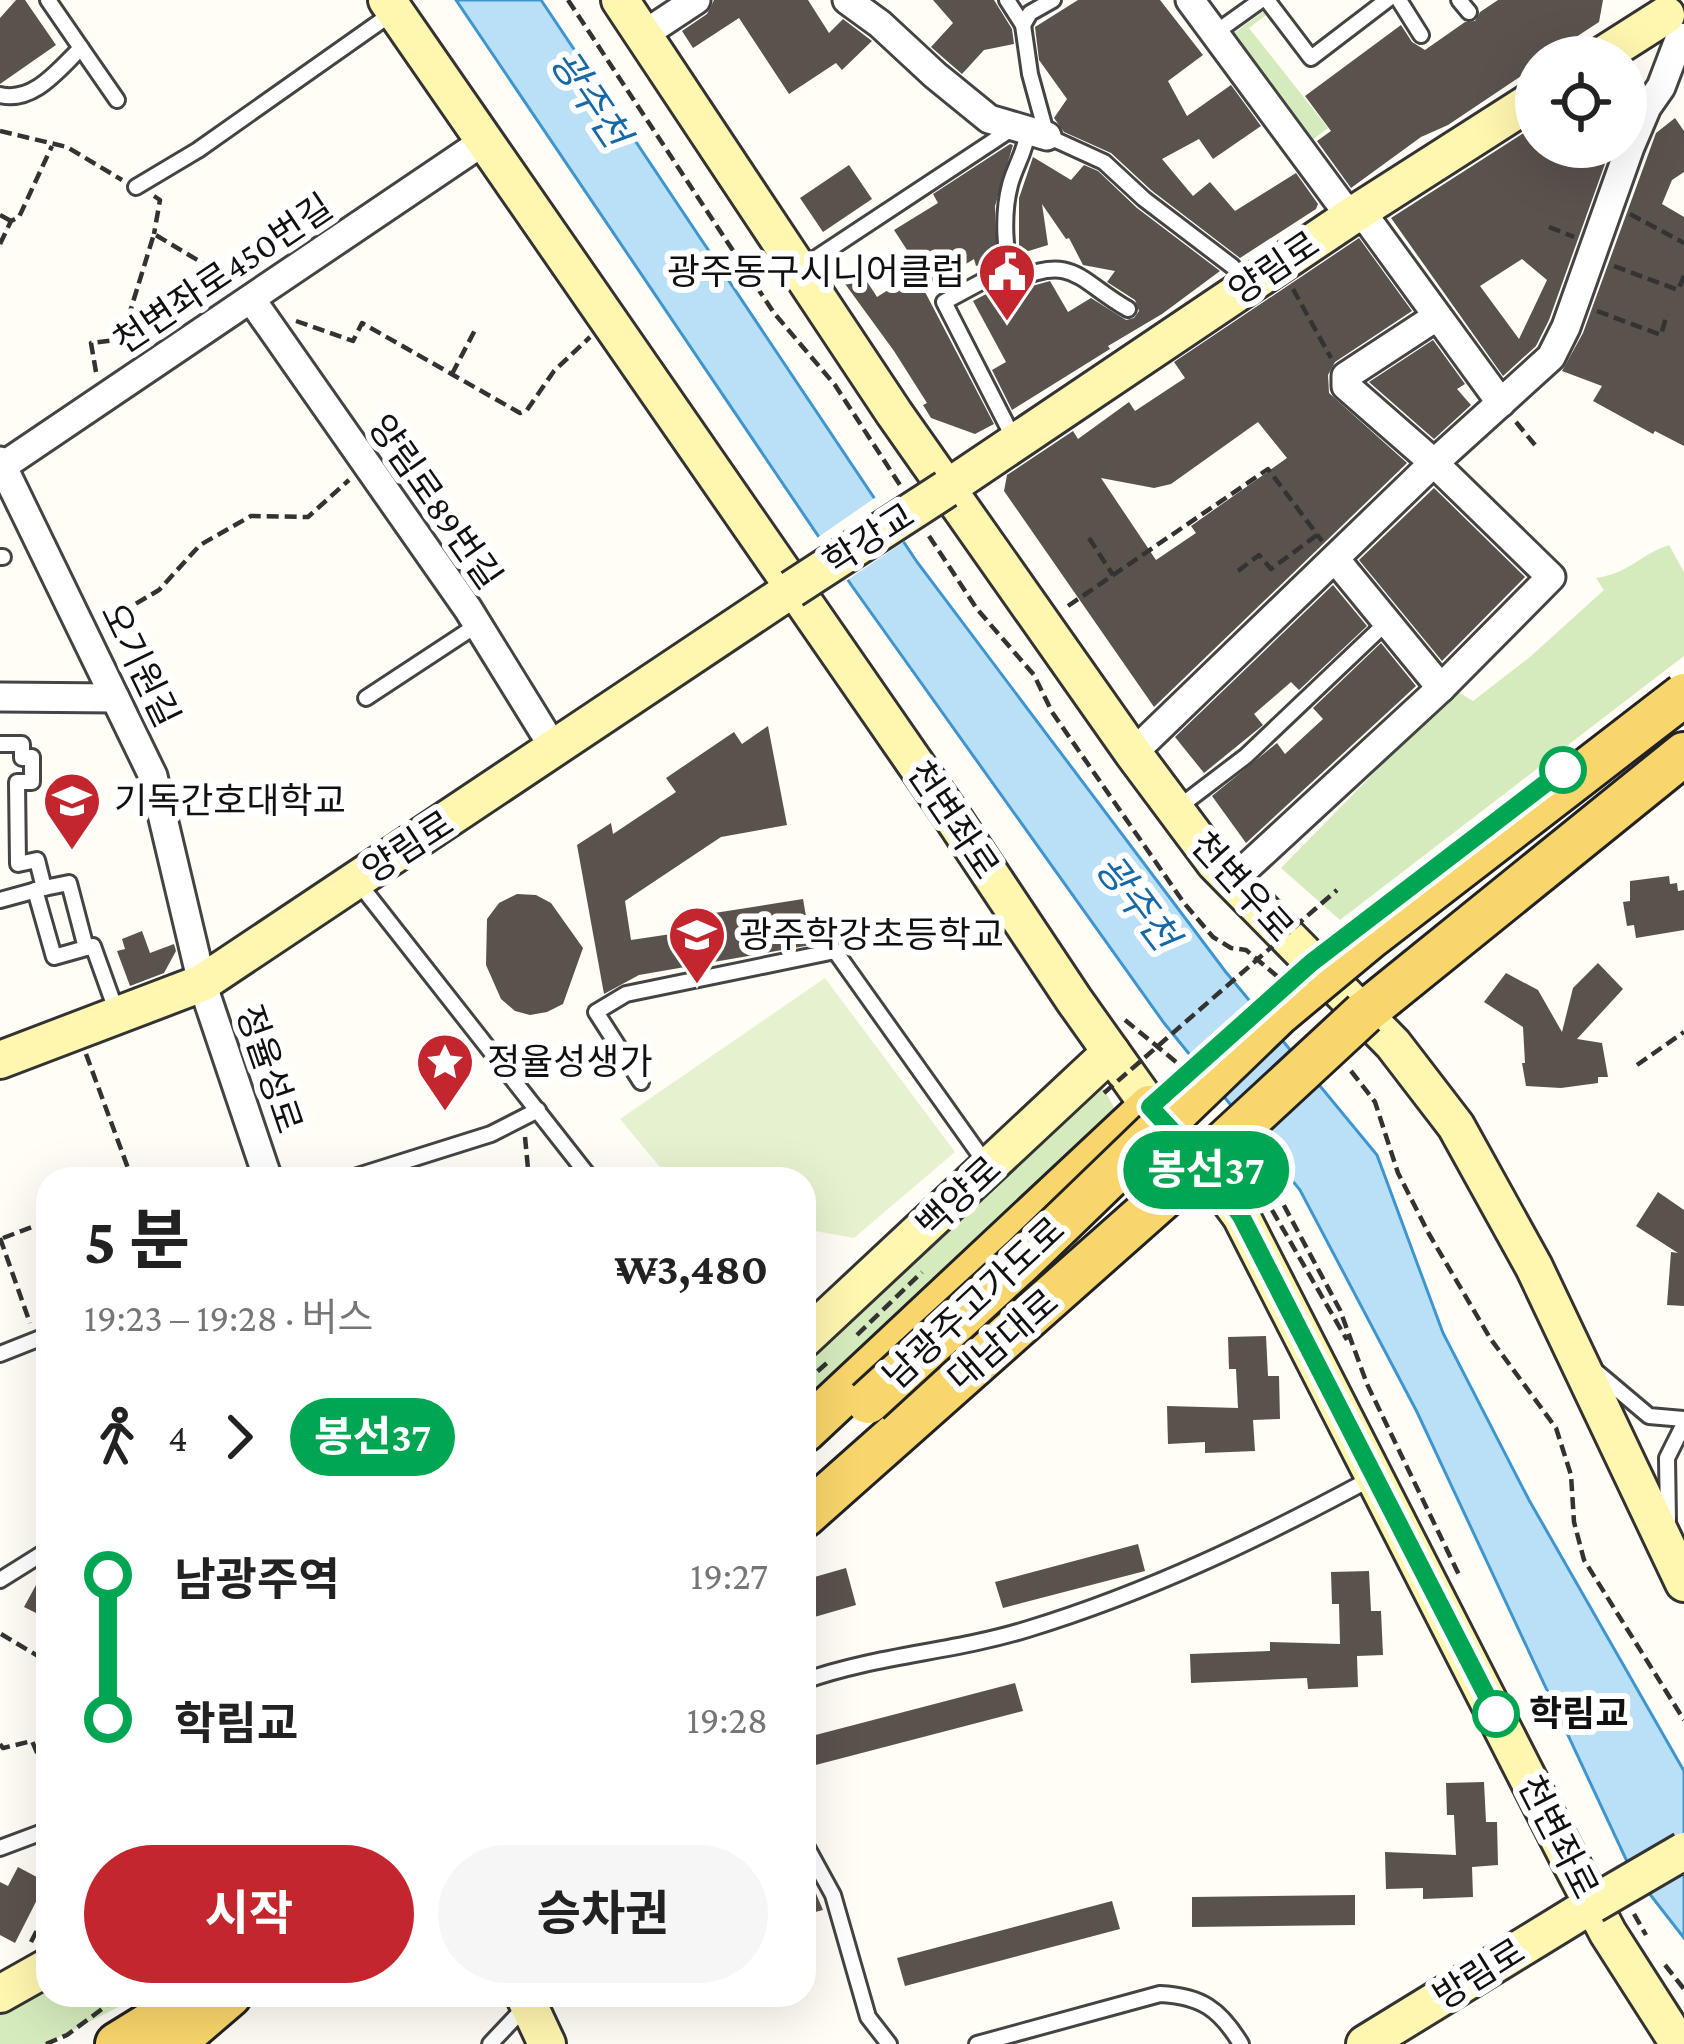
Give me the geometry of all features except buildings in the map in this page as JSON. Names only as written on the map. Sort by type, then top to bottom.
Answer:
[{"type":"main road","points":[[1297,974],[1684,678]]},
{"type":"main road","name":"남광주고가도로","points":[[873,1410],[1279,1013],[1684,695]]},
{"type":"main road","name":"남광주고가도로","points":[[873,1410],[1107,1212],[1321,1009],[1684,720]]},
{"type":"main road","points":[[1364,1013],[1684,754]]},
{"type":"main road","name":"대남대로","points":[[816,1421],[1297,974]]},
{"type":"main road","name":"대남대로","points":[[816,1505],[1364,1013]]},
{"type":"main road","points":[[816,1452],[873,1410]]},
{"type":"main road","points":[[816,1472],[873,1410]]},
{"type":"main road","points":[[146,2030],[171,2007]]},
{"type":"main road","points":[[146,2030],[201,2007]]},
{"type":"street","name":"천변우로","points":[[620,0],[946,489],[1133,753],[1215,863],[1234,880],[1297,974],[1364,1013],[1428,1084],[1524,1248],[1684,1583]]},
{"type":"street","points":[[643,35],[696,0]]},
{"type":"street","points":[[847,0],[989,119],[1030,132]]},
{"type":"street","points":[[1190,0],[1340,203],[1369,222],[1501,403]]},
{"type":"street","name":"천변좌로","points":[[391,6],[1111,1052],[1150,1107],[1202,1163],[1241,1216],[1592,1904],[1675,2043]]},
{"type":"street","points":[[1647,40],[1676,30]]},
{"type":"street","points":[[1133,753],[1551,356],[1676,30]]},
{"type":"street","name":"양림로","points":[[946,489],[1515,111]]},
{"type":"street","name":"천변좌로450번길","points":[[1,464],[254,303],[484,141]]},
{"type":"street","name":"양림로89번길","points":[[254,303],[478,625],[556,750]]},
{"type":"street","points":[[1234,880],[1441,688],[1551,577],[1435,463],[1346,386],[1346,376],[1436,316]]},
{"type":"street","name":"오기원길","points":[[1,464],[154,776],[202,982]]},
{"type":"street","name":"학강교","points":[[792,589],[946,489]]},
{"type":"street","points":[[1336,560],[1441,688]]},
{"type":"street","name":"양림로","points":[[0,1060],[202,982],[792,589]]},
{"type":"street","points":[[0,697],[115,698]]},
{"type":"street","name":"정율성로","points":[[202,982],[264,1167]]},
{"type":"street","name":"백양로","points":[[816,1328],[1111,1052]]},
{"type":"street","name":"방림로","points":[[1365,2044],[1684,1851]]},
{"type":"street","points":[[0,1994],[32,1959]]},
{"type":"street","points":[[529,2007],[547,2044]]},
{"type":"lane","points":[[48,0],[117,100]]},
{"type":"lane","points":[[1006,0],[1023,25],[1030,74],[1030,132],[1008,192],[1009,267],[1015,280],[1060,267],[1075,272],[1128,309]]},
{"type":"lane","points":[[1023,25],[1030,13],[1053,0]]},
{"type":"lane","points":[[1215,33],[1264,0],[1310,58],[1388,0]]},
{"type":"lane","points":[[1399,0],[1421,35]]},
{"type":"lane","points":[[136,187],[198,150],[391,6]]},
{"type":"lane","points":[[0,95],[10,98],[43,85],[81,48]]},
{"type":"lane","points":[[797,271],[1030,132]]},
{"type":"lane","points":[[1030,132],[1104,162],[1249,284]]},
{"type":"lane","points":[[1009,267],[944,302],[1016,442]]},
{"type":"lane","points":[[1175,809],[1246,757],[1385,623]]},
{"type":"lane","points":[[366,698],[478,625]]},
{"type":"lane","points":[[0,744],[22,745],[22,758],[32,757],[32,782],[17,782],[18,864],[37,860],[54,957],[93,946],[118,1017]]},
{"type":"lane","points":[[357,881],[582,1167]]},
{"type":"lane","points":[[0,899],[69,883],[86,949]]},
{"type":"lane","points":[[641,1082],[596,1012],[626,994],[835,951],[990,1169]]},
{"type":"lane","points":[[385,1167],[491,1133],[538,1110]]},
{"type":"lane","points":[[0,1354],[36,1339]]},
{"type":"lane","points":[[1574,1352],[1649,1416],[1684,1421],[1667,1458],[1668,1550]]},
{"type":"lane","points":[[816,1677],[845,1666],[1024,1630],[1168,1580],[1376,1475]]},
{"type":"lane","points":[[0,1580],[36,1558]]},
{"type":"lane","points":[[0,1848],[36,1834]]},
{"type":"lane","points":[[816,1864],[833,1895],[868,2017],[890,2044]]},
{"type":"lane","points":[[977,2044],[1160,1994],[1183,1995],[1215,2008],[1241,2044]]},
{"type":"lane","points":[[490,2044],[520,2007]]},
{"type":"path","points":[[568,0],[774,313],[835,385],[900,485]]},
{"type":"path","points":[[0,131],[67,147],[160,200],[129,315],[131,338],[91,343],[105,397]]},
{"type":"path","points":[[0,244],[11,221],[19,217],[52,145]]},
{"type":"path","points":[[1610,202],[1684,243]]},
{"type":"path","points":[[0,215],[11,221]]},
{"type":"path","points":[[154,234],[239,285],[254,303],[353,340],[362,323],[520,413],[554,371],[608,323]]},
{"type":"path","points":[[1592,258],[1678,290],[1684,276]]},
{"type":"path","points":[[1280,264],[1319,340],[1346,376]]},
{"type":"path","points":[[1575,303],[1661,335],[1667,314]]},
{"type":"path","points":[[452,374],[475,330]]},
{"type":"path","points":[[1501,403],[1534,445]]},
{"type":"path","points":[[85,634],[159,590],[200,545],[251,516],[308,517],[365,466]]},
{"type":"path","points":[[1068,606],[1268,469],[1336,560]]},
{"type":"path","points":[[923,526],[976,608],[1034,675],[1052,712],[1184,903],[1214,937],[1231,948],[1246,950],[1271,969],[1297,974]]},
{"type":"path","points":[[1238,572],[1259,555],[1270,569],[1317,535]]},
{"type":"path","points":[[1089,538],[1112,575]]},
{"type":"path","points":[[1104,1093],[1337,890]]},
{"type":"path","points":[[78,1032],[128,1167]]},
{"type":"path","points":[[1637,1065],[1684,1032]]},
{"type":"path","points":[[1349,1069],[1375,1102],[1398,1173],[1450,1270],[1490,1338],[1556,1428],[1571,1474],[1574,1522],[1584,1560],[1684,1720]]},
{"type":"path","points":[[520,1119],[529,1167]]},
{"type":"path","points":[[1276,1215],[1351,1345]]},
{"type":"path","points":[[36,1226],[0,1239],[36,1323]]},
{"type":"path","points":[[0,1634],[36,1655]]},
{"type":"path","points":[[0,1744],[3,1748],[32,1741],[36,1750]]},
{"type":"path","points":[[46,2044],[67,2035],[146,2030]]},
{"type":"green space","points":[[1264,11],[1266,15],[1249,28],[1328,128],[1311,141],[1239,47],[1234,33]]},
{"type":"green space","points":[[1669,545],[1684,572],[1684,656],[1340,920],[1281,868],[1455,690],[1473,701],[1604,590],[1596,578]]},
{"type":"green space","points":[[825,978],[955,1152],[854,1238],[816,1231],[816,1167],[660,1167],[620,1119]]},
{"type":"green space","points":[[1093,1070],[1120,1118],[816,1413],[816,1328]]},
{"type":"green space","points":[[36,1991],[36,2007],[118,2007],[46,2044],[0,2044],[0,2009]]},
{"type":"water","name":"광주천","points":[[456,0],[541,0],[917,562],[1225,971],[1377,1155],[1443,1333],[1529,1500],[1684,1771],[1684,1938],[1631,1870],[1417,1412],[1300,1190],[1164,1023],[852,586]]},
{"type":"pier","points":[[879,495],[908,539],[843,583],[814,540]]},
{"type":"bus line","name":"봉선37","points":[[1496,1714],[1263,1254],[1202,1163],[1150,1107],[1311,963],[1563,770]]},
{"type":"place","name":"광주동구시니어클럽","points":[[1007,323]]},
{"type":"place","name":"기독간호대학교","points":[[72,852]]},
{"type":"place","name":"광주학강초등학교","points":[[697,986]]},
{"type":"place","name":"정율성생가","points":[[445,1113]]},
{"type":"place","name":"학림교","points":[[1496,1714]]}]
